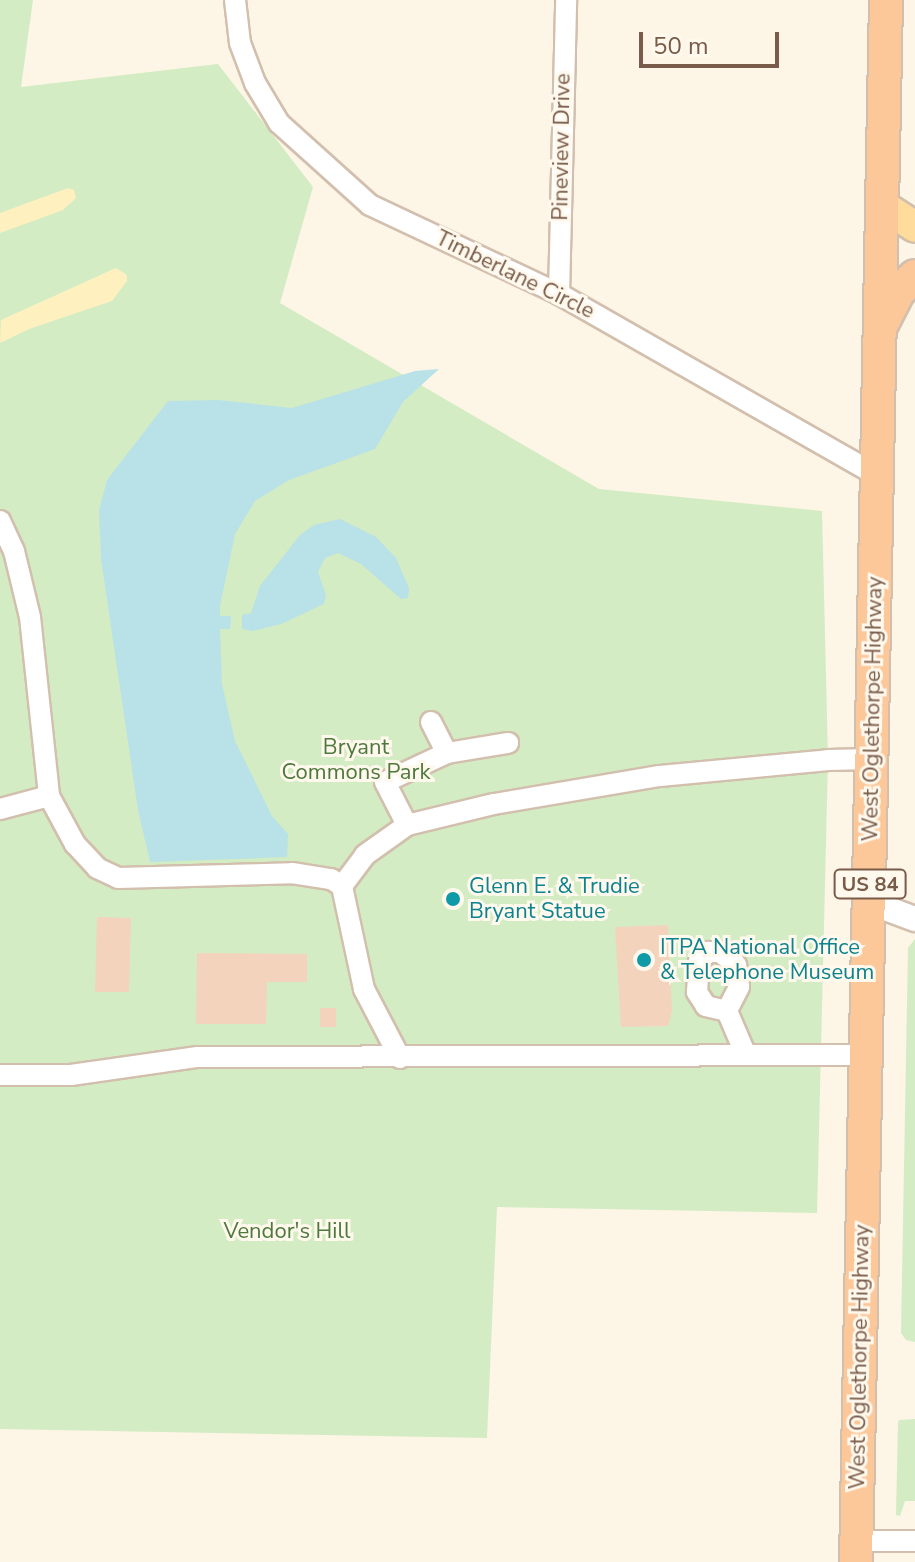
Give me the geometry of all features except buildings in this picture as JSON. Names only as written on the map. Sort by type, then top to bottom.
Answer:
[{"type":"highway","name":"West Oglethorpe Highway","points":[[857,1551],[886,0]]},
{"type":"highway","points":[[881,327],[889,307],[915,276]]},
{"type":"main road","points":[[883,206],[915,227]]},
{"type":"street","name":"Timberlane Circle","points":[[235,0],[240,43],[255,83],[279,123],[370,205],[559,294],[878,476]]},
{"type":"street","name":"Pineview Drive","points":[[559,294],[566,0]]},
{"type":"street","points":[[0,521],[14,551],[30,617],[49,796],[66,833],[97,868],[118,878],[292,873],[331,879],[342,886],[364,989],[400,1058]]},
{"type":"street","points":[[431,722],[447,753]]},
{"type":"street","points":[[407,825],[385,782],[447,753],[508,743]]},
{"type":"street","points":[[342,886],[365,855],[407,825],[494,804],[660,776],[828,760],[872,759]]},
{"type":"street","points":[[0,809],[49,796]]},
{"type":"street","points":[[869,902],[915,919]]},
{"type":"street","points":[[727,1011],[745,1053]]},
{"type":"street","points":[[0,1075],[71,1075],[198,1057],[867,1055]]},
{"type":"street","points":[[857,1551],[915,1541]]},
{"type":"green space","name":"Bryant Commons Park","points":[[0,0],[33,0],[21,87],[218,64],[313,187],[280,303],[599,489],[822,511],[828,760],[817,1213],[497,1207],[487,1438],[0,1429]]},
{"type":"green space","points":[[915,939],[915,1342],[906,1340],[901,1333],[908,948]]},
{"type":"green space","points":[[915,1419],[915,1501],[905,1501],[900,1516],[896,1515],[898,1423],[899,1420]]},
{"type":"sand","points":[[68,188],[74,190],[76,198],[63,210],[0,233],[0,213]]},
{"type":"sand","points":[[116,268],[127,275],[127,281],[112,301],[29,329],[0,343],[1,320]]},
{"type":"water","points":[[439,369],[403,402],[375,449],[289,480],[255,501],[235,534],[220,606],[220,616],[231,616],[230,629],[220,629],[222,684],[235,741],[272,816],[288,834],[287,857],[150,862],[138,810],[101,559],[99,510],[107,480],[168,401],[218,400],[292,408],[415,371]]},
{"type":"water","points":[[340,519],[376,537],[396,558],[409,588],[408,598],[401,599],[361,564],[338,553],[325,558],[318,572],[326,595],[324,604],[281,624],[253,631],[242,629],[242,615],[251,613],[260,586],[300,535],[314,525]]},
{"type":"place","name":"Glenn E. & Trudie Bryant Statue","points":[[453,899]]},
{"type":"place","name":"ITPA National Office & Telephone Museum","points":[[644,960]]},
{"type":"park label","name":"Vendor's Hill","points":[[287,1232]]}]
